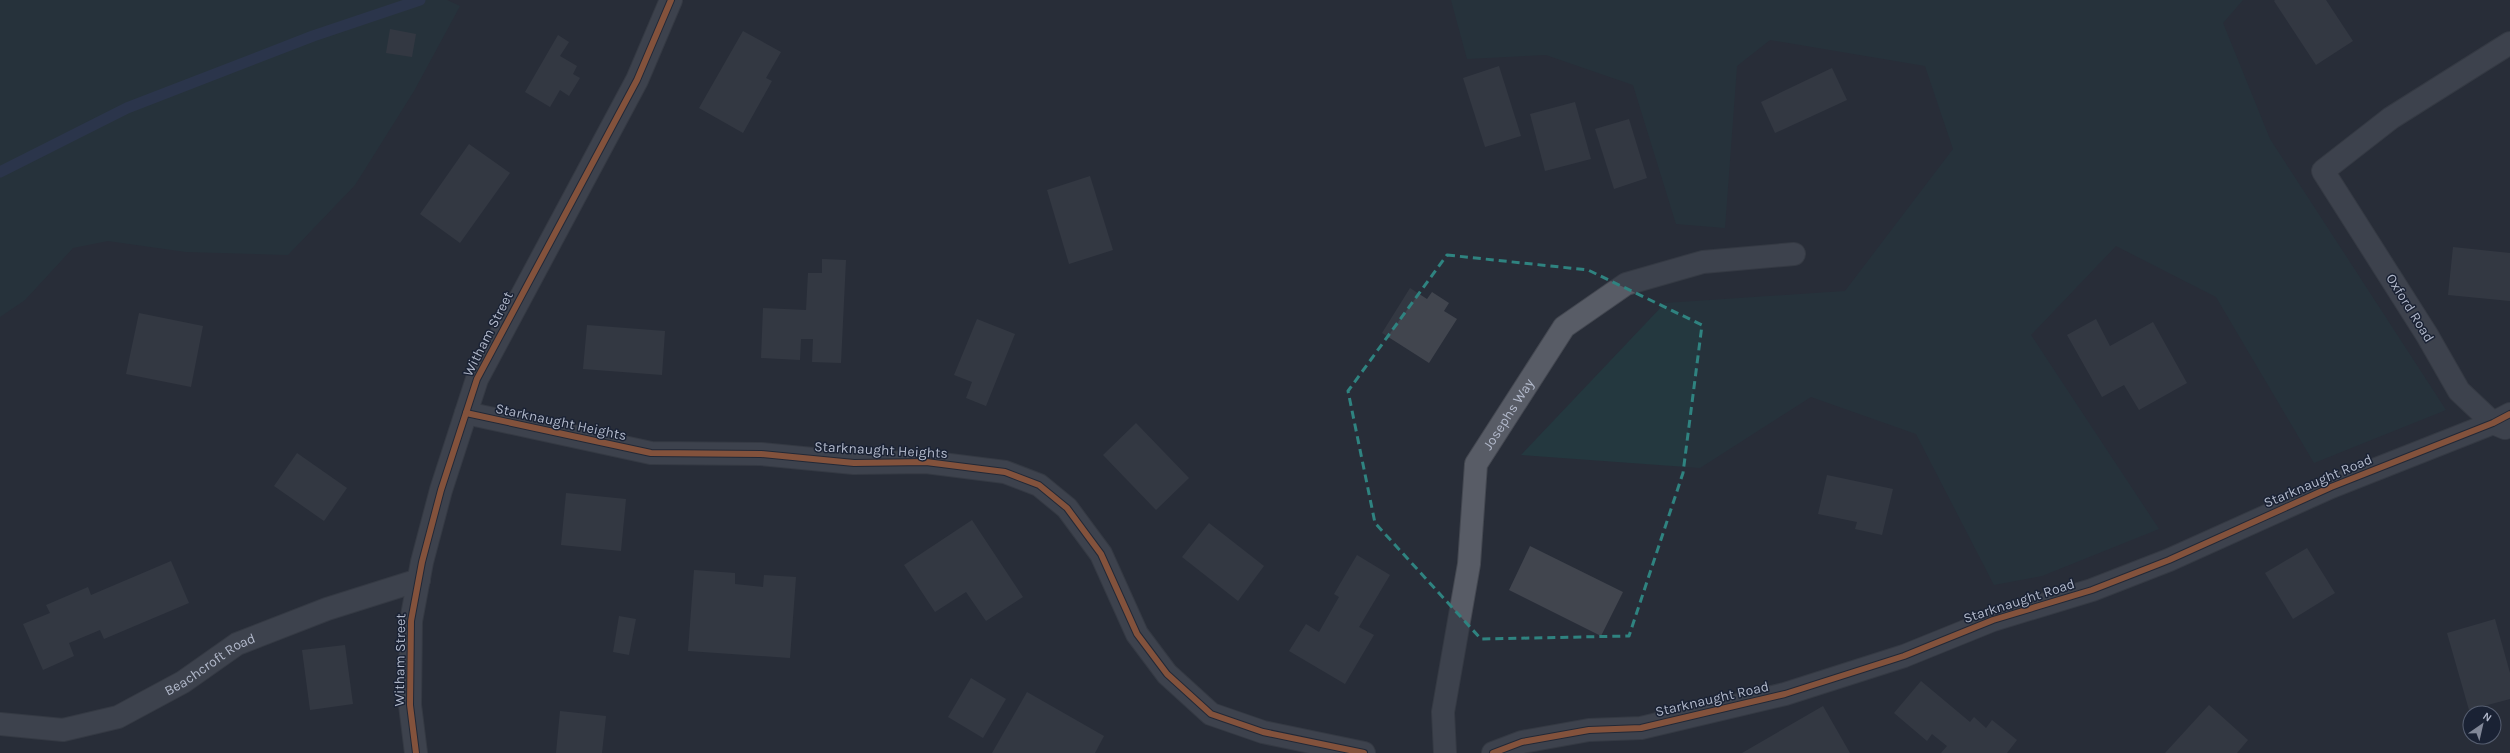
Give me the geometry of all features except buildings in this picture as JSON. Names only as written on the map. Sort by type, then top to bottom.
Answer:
[{"type":"street","name":"Witham Street","points":[[416,753],[410,705],[411,621],[419,580],[441,490],[477,378],[637,80],[671,0]]},
{"type":"street","name":"Oxford Road","points":[[2504,423],[2459,391],[2427,335],[2323,171],[2391,118],[2510,43]]},
{"type":"street","name":"Josephs Way","points":[[1445,753],[1443,712],[1469,564],[1476,464],[1564,327],[1626,284],[1704,262],[1794,254]]},
{"type":"street","name":"Starknaught Heights","points":[[466,413],[650,453],[762,454],[854,463],[926,462],[1005,472],[1039,485],[1066,508],[1101,554],[1137,634],[1167,674],[1211,714],[1263,732],[1364,753]]},
{"type":"street","name":"Starknaught Road","points":[[1493,753],[1522,742],[1588,730],[1641,728],[1785,694],[1904,656],[1993,620],[2092,590],[2169,560],[2331,487],[2504,423]]},
{"type":"street","name":"Beachcroft Road","points":[[0,724],[63,730],[118,717],[183,682],[237,644],[327,609],[419,580]]},
{"type":"highlighted area","points":[[1447,255],[1588,270],[1702,325],[1683,473],[1629,636],[1481,639],[1375,523],[1348,391]]},
{"type":"shaded area","points":[[0,0],[447,0],[460,6],[414,91],[355,185],[288,255],[186,252],[108,241],[73,248],[25,300],[0,317]]},
{"type":"shaded area","points":[[1451,0],[2243,0],[2223,23],[2270,139],[2446,410],[2314,463],[2216,297],[2116,246],[2031,335],[2159,529],[2042,576],[1994,585],[1916,434],[1811,397],[1700,468],[1521,455],[1665,303],[1845,291],[1953,149],[1925,66],[1770,40],[1737,66],[1725,228],[1676,224],[1633,85],[1546,55],[1467,59]]},
{"type":"waterway","points":[[0,172],[127,108],[313,36],[420,0]]},
{"type":"cycle path","points":[[416,753],[410,705],[411,621],[422,562],[441,490],[477,379],[637,80],[671,0]]},
{"type":"cycle path","points":[[466,413],[651,453],[761,454],[854,463],[926,462],[1005,472],[1039,485],[1067,508],[1101,554],[1137,634],[1167,674],[1211,714],[1263,732],[1364,753]]},
{"type":"cycle path","points":[[1493,753],[1522,742],[1589,730],[1641,728],[1785,694],[1904,656],[1993,620],[2092,590],[2169,560],[2331,487],[2493,423],[2510,414]]}]
